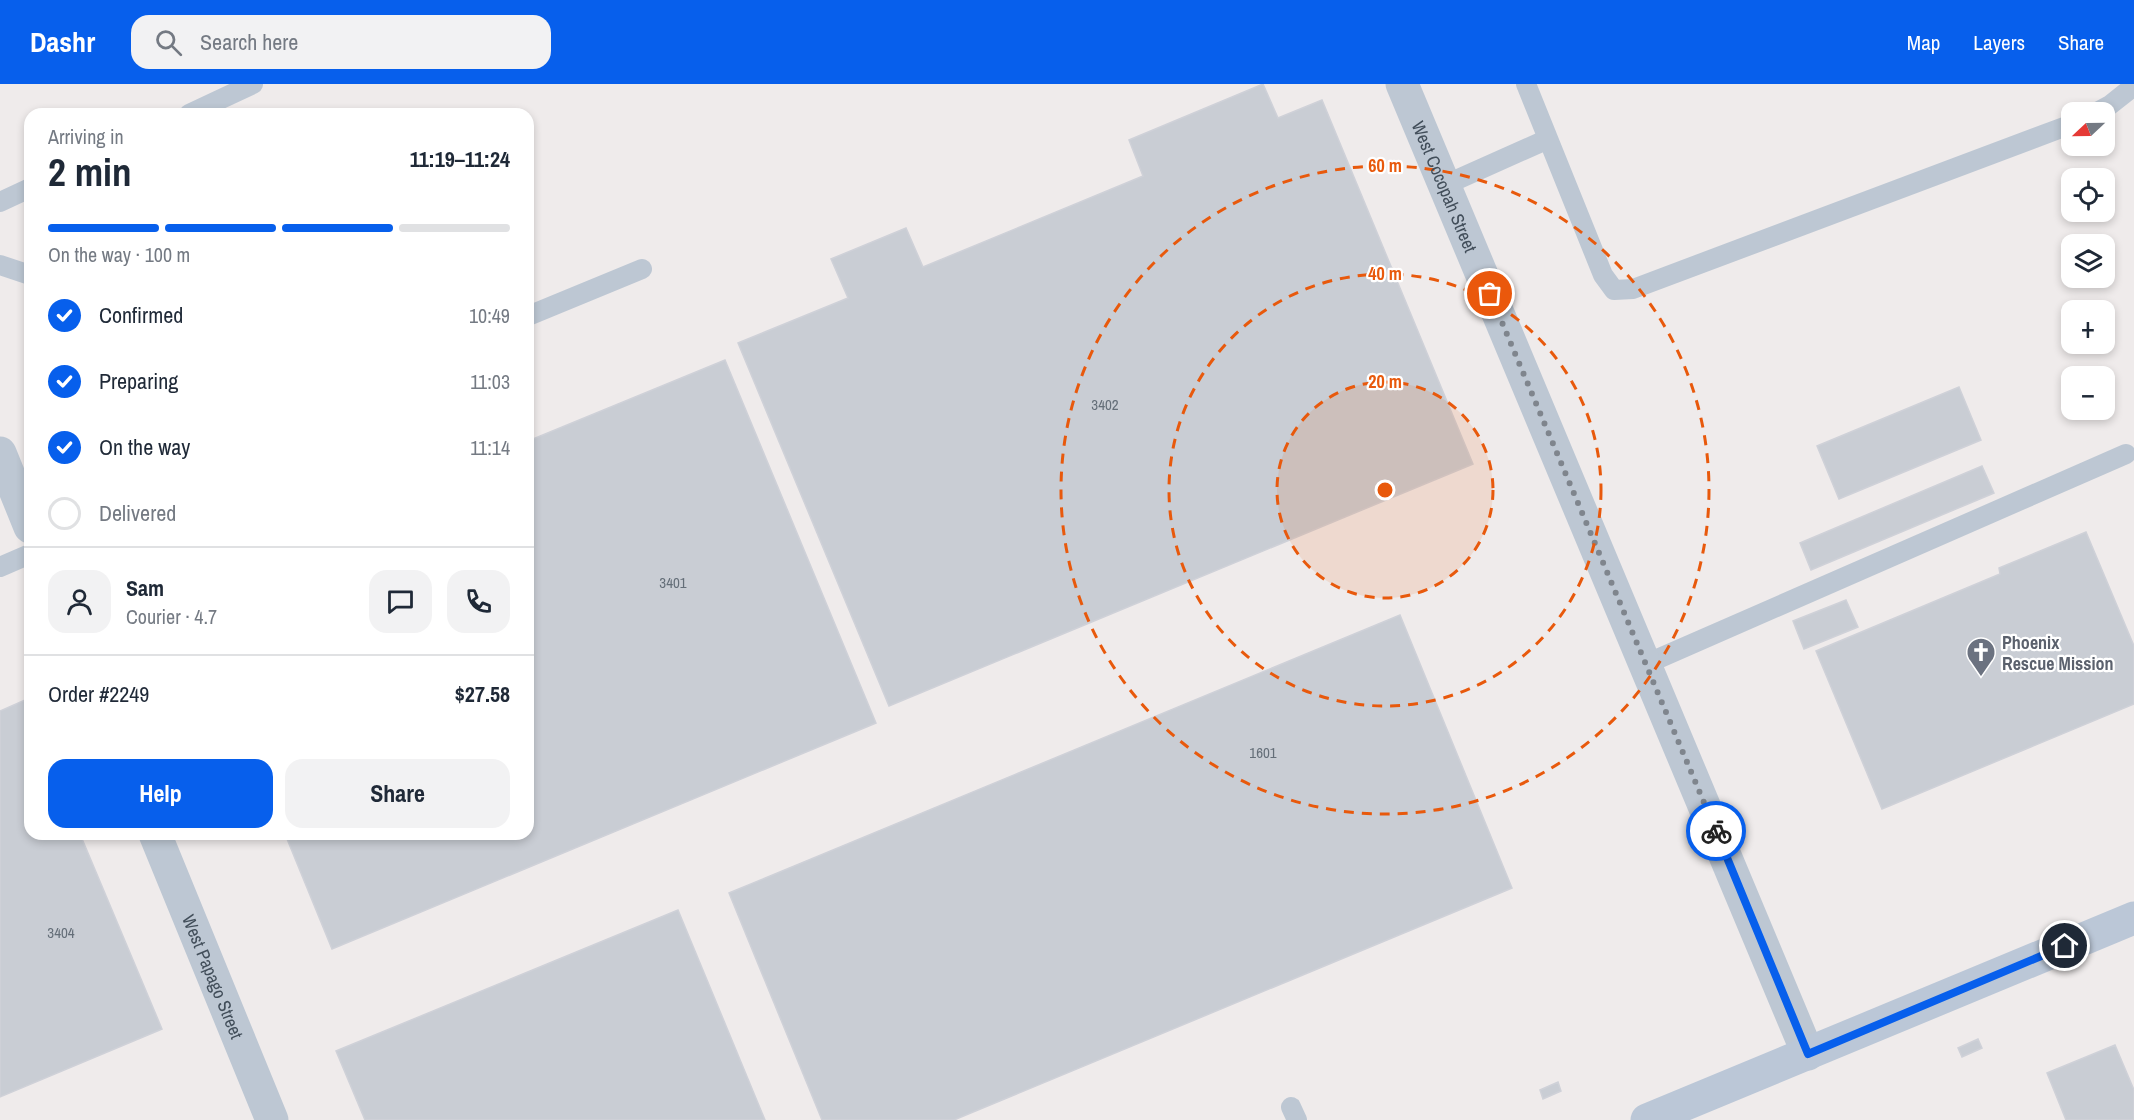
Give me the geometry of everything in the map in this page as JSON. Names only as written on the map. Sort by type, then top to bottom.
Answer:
[{"type":"main road","points":[[1647,1120],[2132,924]]},
{"type":"street","name":"West Cocopah Street","points":[[1402,84],[1808,1054]]},
{"type":"street","points":[[0,453],[24,512]]},
{"type":"street","name":"West Papago Street","points":[[157,840],[272,1120]]},
{"type":"lane","points":[[202,108],[253,84]]},
{"type":"lane","points":[[1526,84],[1603,275],[1614,290],[1622,291],[1644,285],[2061,128]]},
{"type":"lane","points":[[2111,102],[2134,86]]},
{"type":"lane","points":[[1444,185],[1548,140]]},
{"type":"lane","points":[[0,202],[24,191]]},
{"type":"lane","points":[[0,265],[24,273]]},
{"type":"lane","points":[[534,314],[642,269]]},
{"type":"lane","points":[[1646,664],[2126,454]]},
{"type":"lane","points":[[0,567],[24,557]]},
{"type":"building","points":[[1263,84],[1278,118],[1322,100],[1473,464],[889,706],[738,343],[848,298],[831,259],[906,228],[923,267],[1143,176],[1129,140]]},
{"type":"building","points":[[725,360],[876,723],[332,949],[287,840],[534,840],[534,439]]},
{"type":"building","points":[[1959,387],[1981,440],[1839,499],[1817,446]]},
{"type":"building","points":[[1982,466],[1994,493],[1811,570],[1800,543]]},
{"type":"building","name":"Phoenix Rescue Mission","points":[[2086,532],[2134,646],[2134,704],[1882,809],[1816,651],[2000,574],[1999,568]]},
{"type":"building","points":[[1846,600],[1858,627],[1804,649],[1793,621]]},
{"type":"building","points":[[1400,615],[1512,888],[954,1120],[822,1120],[729,893]]},
{"type":"building","points":[[24,700],[24,840],[83,840],[162,1029],[0,1097],[0,711]]},
{"type":"building","points":[[678,910],[765,1120],[365,1120],[336,1051]]},
{"type":"building","points":[[1978,1039],[1982,1048],[1962,1057],[1958,1048]]},
{"type":"building","points":[[2115,1045],[2134,1090],[2134,1120],[2066,1120],[2047,1073]]},
{"type":"building","points":[[1558,1082],[1561,1091],[1543,1099],[1540,1090]]},
{"type":"way so far","points":[[1490,294],[1716,831]]},
{"type":"place","name":"Phoenix Rescue Mission","points":[[1981,678]]},
{"type":"route","points":[[1716,831],[1808,1054],[2065,946]]}]
